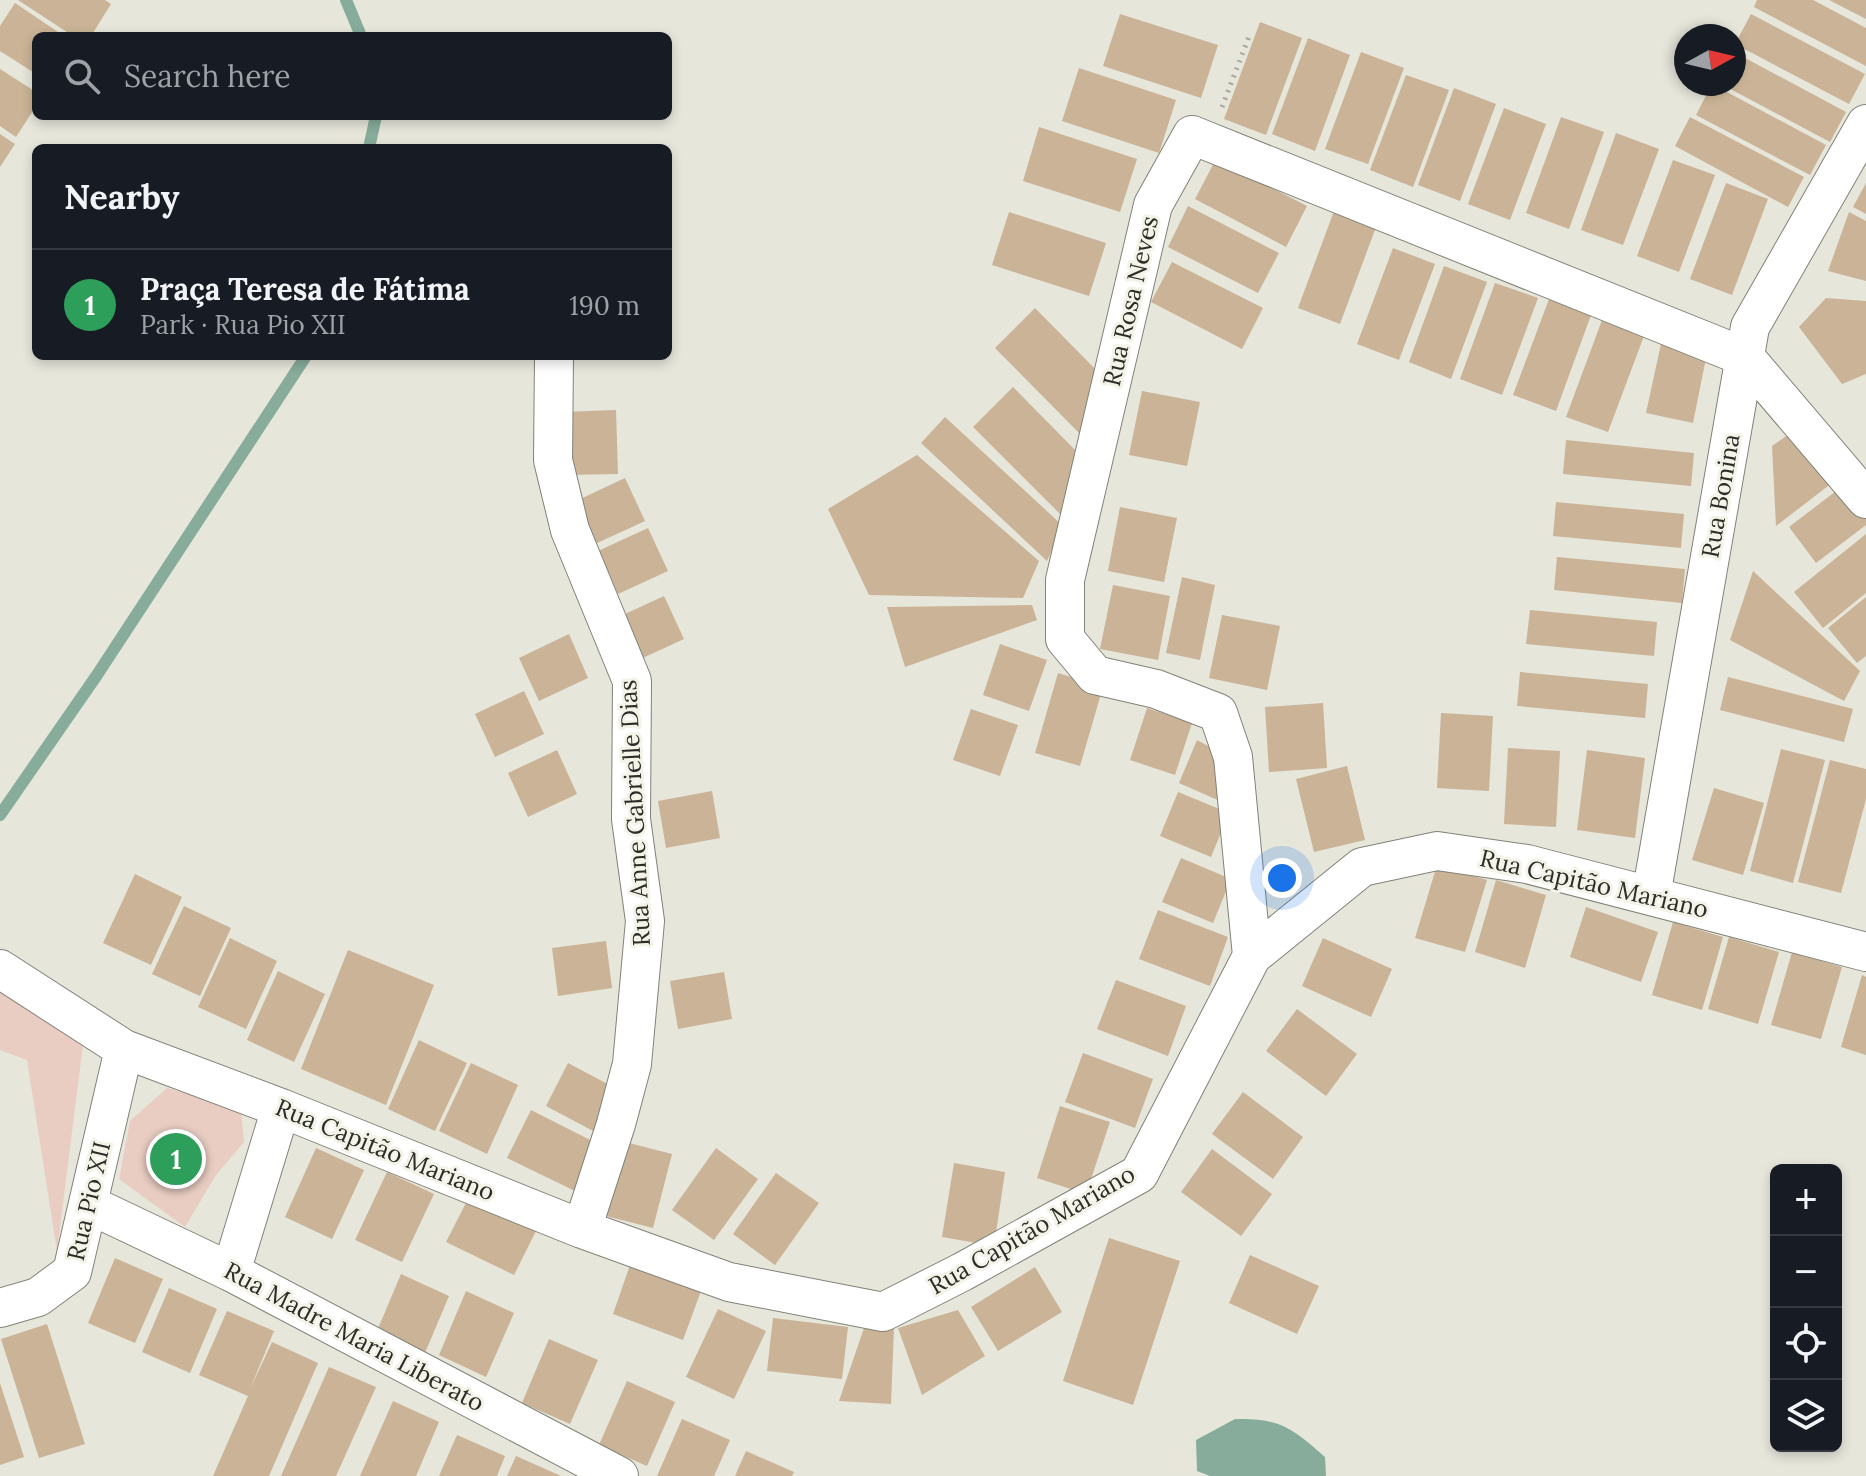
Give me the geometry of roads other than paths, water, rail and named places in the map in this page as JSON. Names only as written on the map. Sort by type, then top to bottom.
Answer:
[{"type":"street","name":"Rua Bonina","points":[[1651,896],[1750,327],[1866,124]]},
{"type":"street","name":"Rua Rosa Neves","points":[[1252,956],[1233,757],[1218,713],[1156,689],[1095,675],[1065,639],[1065,580],[1153,205],[1192,135],[1745,357]]},
{"type":"street","points":[[1745,357],[1866,499]]},
{"type":"street","name":"Rua Anne Gabrielle Dias","points":[[554,360],[553,460],[556,474],[570,530],[632,681],[631,819],[645,921],[632,1064],[582,1229]]},
{"type":"street","name":"Rua Capitão Mariano","points":[[0,969],[124,1049],[281,1108],[582,1229],[729,1282],[883,1312],[1139,1174],[1252,956],[1362,867],[1437,851],[1527,864],[1866,952]]},
{"type":"street","name":"Rua Pio XII","points":[[0,1308],[38,1297],[72,1272],[124,1049]]},
{"type":"street","points":[[231,1272],[281,1108]]},
{"type":"street","name":"Rua Madre Maria Liberato","points":[[88,1204],[231,1272],[619,1476]]},
{"type":"waterway","points":[[346,0],[359,32]]},
{"type":"waterway","points":[[370,144],[375,120]]},
{"type":"waterway","points":[[0,815],[97,675],[303,360]]},
{"type":"place","name":"Praça Teresa de Fátima","points":[[176,1159]]}]
